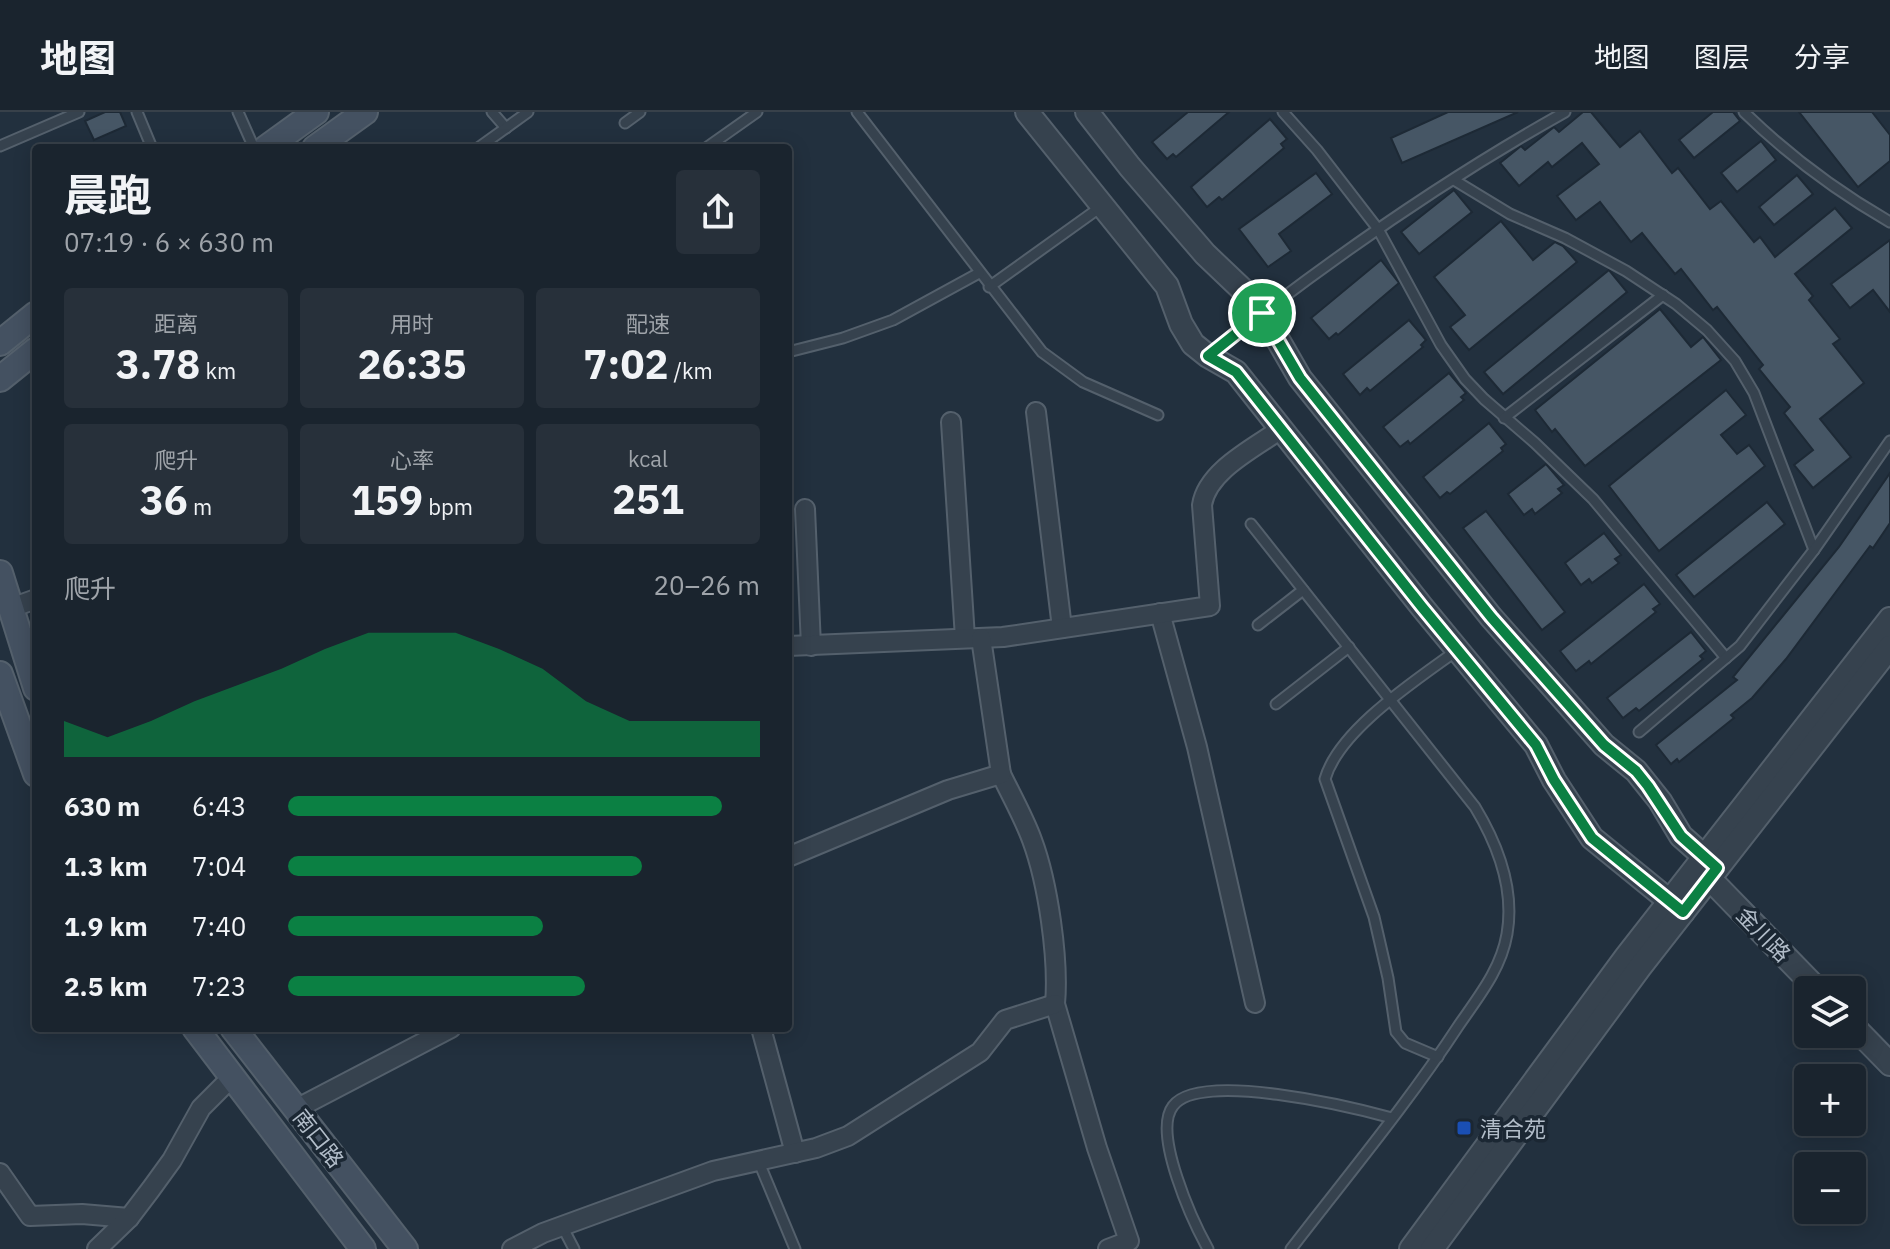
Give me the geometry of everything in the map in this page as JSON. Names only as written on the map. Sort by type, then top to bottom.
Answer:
[{"type":"main road","points":[[272,144],[316,112]]},
{"type":"main road","points":[[321,144],[365,112]]},
{"type":"main road","points":[[0,343],[32,317]]},
{"type":"main road","points":[[0,379],[32,353]]},
{"type":"main road","points":[[0,573],[32,675]]},
{"type":"main road","points":[[0,674],[32,763]]},
{"type":"main road","name":"南口路","points":[[198,1032],[363,1249]]},
{"type":"main road","name":"南口路","points":[[236,1032],[405,1249]]},
{"type":"street","points":[[1027,112],[1167,286],[1186,334],[1208,356],[1236,372],[1536,745],[1554,780],[1592,838],[1676,907]]},
{"type":"street","name":"金川路","points":[[1087,112],[1205,254],[1231,276],[1262,313],[1300,378],[1491,617],[1604,745],[1636,771],[1660,801],[1681,836],[1806,976]]},
{"type":"street","points":[[1036,412],[1062,628]]},
{"type":"street","points":[[951,422],[973,638],[1001,774],[1032,840],[1043,880],[1056,987],[1055,1004],[1097,1148],[1129,1241],[1108,1249]]},
{"type":"street","points":[[792,646],[973,638],[1210,606],[1202,505],[1205,490],[1216,476],[1281,429]]},
{"type":"street","points":[[805,509],[811,646]]},
{"type":"street","points":[[11,608],[32,600]]},
{"type":"street","points":[[1160,613],[1200,763],[1255,1003]]},
{"type":"street","points":[[1710,868],[1890,619]]},
{"type":"street","points":[[1411,1249],[1676,907],[1890,647]]},
{"type":"street","points":[[792,855],[948,790],[1001,774]]},
{"type":"street","points":[[1432,1249],[1676,907]]},
{"type":"street","points":[[512,1249],[562,1226],[713,1171],[795,1153],[848,1136],[980,1052],[1005,1020],[1055,1004]]},
{"type":"street","points":[[762,1032],[795,1153]]},
{"type":"street","points":[[296,1109],[417,1036]]},
{"type":"street","points":[[1866,1039],[1890,1064]]},
{"type":"street","points":[[97,1249],[129,1218],[172,1160],[201,1108],[232,1077]]},
{"type":"street","points":[[0,1173],[30,1216],[82,1214],[129,1218]]},
{"type":"lane","points":[[0,146],[79,112]]},
{"type":"lane","points":[[137,112],[150,144]]},
{"type":"lane","points":[[238,112],[252,144]]},
{"type":"lane","points":[[492,112],[506,128]]},
{"type":"lane","points":[[484,144],[528,112]]},
{"type":"lane","points":[[625,123],[640,112]]},
{"type":"lane","points":[[712,144],[757,112]]},
{"type":"lane","points":[[857,112],[1031,342],[1053,362],[1083,382],[1158,415]]},
{"type":"lane","points":[[1283,112],[1317,150],[1378,229],[1452,362],[1484,399],[1593,499],[1726,658]]},
{"type":"lane","points":[[1208,356],[1302,282],[1378,229],[1565,112]]},
{"type":"lane","points":[[1744,112],[1824,181],[1890,222]]},
{"type":"lane","points":[[1454,180],[1510,214],[1592,251],[1663,295],[1707,330],[1746,377],[1814,550]]},
{"type":"lane","points":[[989,287],[1102,206]]},
{"type":"lane","points":[[792,351],[843,338],[893,320],[979,273]]},
{"type":"lane","points":[[1504,418],[1663,295]]},
{"type":"lane","points":[[1639,732],[1740,646],[1814,550],[1890,441]]},
{"type":"lane","points":[[1251,524],[1464,791],[1485,823],[1500,859],[1509,898],[1507,933],[1499,961],[1438,1057],[1291,1249]]},
{"type":"lane","points":[[1258,625],[1303,590]]},
{"type":"lane","points":[[1276,704],[1349,647]]},
{"type":"lane","points":[[1438,1057],[1405,1043],[1396,1032],[1374,917],[1325,779],[1344,742],[1457,650]]},
{"type":"lane","points":[[1208,1249],[1182,1192],[1167,1129],[1169,1112],[1180,1099],[1195,1093],[1268,1093],[1326,1102],[1392,1118]]},
{"type":"lane","points":[[758,1160],[795,1249]]},
{"type":"lane","points":[[562,1226],[574,1249]]},
{"type":"building","points":[[105,112],[120,112],[126,126],[94,140],[85,121]]},
{"type":"building","points":[[1188,112],[1229,112],[1176,157],[1173,154],[1167,159],[1152,142]]},
{"type":"building","points":[[1448,112],[1518,112],[1402,163],[1391,138]]},
{"type":"building","points":[[1583,112],[1591,112],[1620,147],[1640,131],[1672,173],[1678,168],[1710,209],[1721,201],[1754,242],[1760,237],[1775,257],[1835,208],[1852,228],[1795,274],[1813,296],[1809,300],[1840,339],[1833,344],[1864,383],[1820,419],[1851,457],[1813,488],[1794,465],[1813,450],[1784,413],[1790,407],[1759,369],[1763,365],[1717,307],[1713,310],[1681,269],[1675,274],[1642,233],[1631,242],[1600,202],[1576,220],[1557,196],[1599,164],[1582,143],[1552,167],[1548,162],[1519,186],[1500,163],[1521,146],[1525,150],[1554,127],[1559,132]]},
{"type":"building","points":[[1713,112],[1733,112],[1740,121],[1694,158],[1679,140]]},
{"type":"building","points":[[1799,112],[1872,112],[1890,135],[1890,161],[1858,187]]},
{"type":"building","points":[[1270,119],[1287,139],[1281,144],[1284,148],[1222,200],[1219,197],[1207,207],[1191,187]]},
{"type":"building","points":[[1761,141],[1776,160],[1737,192],[1721,173]]},
{"type":"building","points":[[1316,173],[1332,194],[1279,234],[1291,251],[1268,267],[1239,229]]},
{"type":"building","points":[[1797,175],[1813,194],[1774,225],[1759,207]]},
{"type":"building","points":[[1454,190],[1472,212],[1419,254],[1401,232]]},
{"type":"building","points":[[1501,221],[1533,260],[1555,242],[1563,246],[1577,262],[1469,350],[1450,327],[1465,315],[1434,277]]},
{"type":"building","points":[[1890,240],[1890,312],[1873,290],[1850,308],[1831,284]]},
{"type":"building","points":[[1381,260],[1399,283],[1338,335],[1336,333],[1329,339],[1311,318]]},
{"type":"building","points":[[1609,270],[1627,292],[1503,394],[1484,372]]},
{"type":"building","points":[[1660,309],[1691,347],[1703,337],[1721,360],[1585,466],[1535,410]]},
{"type":"building","points":[[1409,320],[1426,340],[1421,345],[1423,347],[1370,391],[1367,388],[1360,395],[1343,374]]},
{"type":"building","points":[[1449,373],[1466,393],[1461,397],[1464,400],[1410,444],[1408,441],[1400,447],[1383,427]]},
{"type":"building","points":[[1726,390],[1746,415],[1721,435],[1737,454],[1749,445],[1765,466],[1659,551],[1609,486]]},
{"type":"building","points":[[1489,423],[1506,444],[1501,448],[1503,451],[1450,494],[1447,492],[1440,498],[1423,477]]},
{"type":"building","points":[[1546,464],[1564,485],[1558,489],[1562,493],[1535,514],[1532,509],[1524,515],[1508,494]]},
{"type":"building","points":[[1890,473],[1890,523],[1873,548],[1870,546],[1786,659],[1752,698],[1731,715],[1734,718],[1679,762],[1677,759],[1671,764],[1656,745],[1737,680],[1733,677],[1839,547]]},
{"type":"building","points":[[1767,502],[1785,524],[1694,597],[1676,575]]},
{"type":"building","points":[[1486,511],[1565,612],[1542,630],[1463,528]]},
{"type":"building","points":[[1604,533],[1621,555],[1615,559],[1619,563],[1592,583],[1589,579],[1581,585],[1565,563]]},
{"type":"building","points":[[1644,584],[1660,604],[1653,609],[1656,612],[1591,664],[1589,661],[1576,671],[1560,651]]},
{"type":"building","points":[[1691,632],[1706,651],[1700,656],[1703,659],[1639,711],[1636,708],[1623,718],[1607,698]]},
{"type":"place","name":"清合苑","points":[[1464,1128]]},
{"type":"route","points":[[1262,313],[1300,378],[1491,617],[1604,745],[1636,771],[1660,801],[1668,819],[1681,836],[1717,868],[1683,912],[1592,838],[1554,780],[1536,745],[1236,372],[1208,356],[1262,313]]}]
